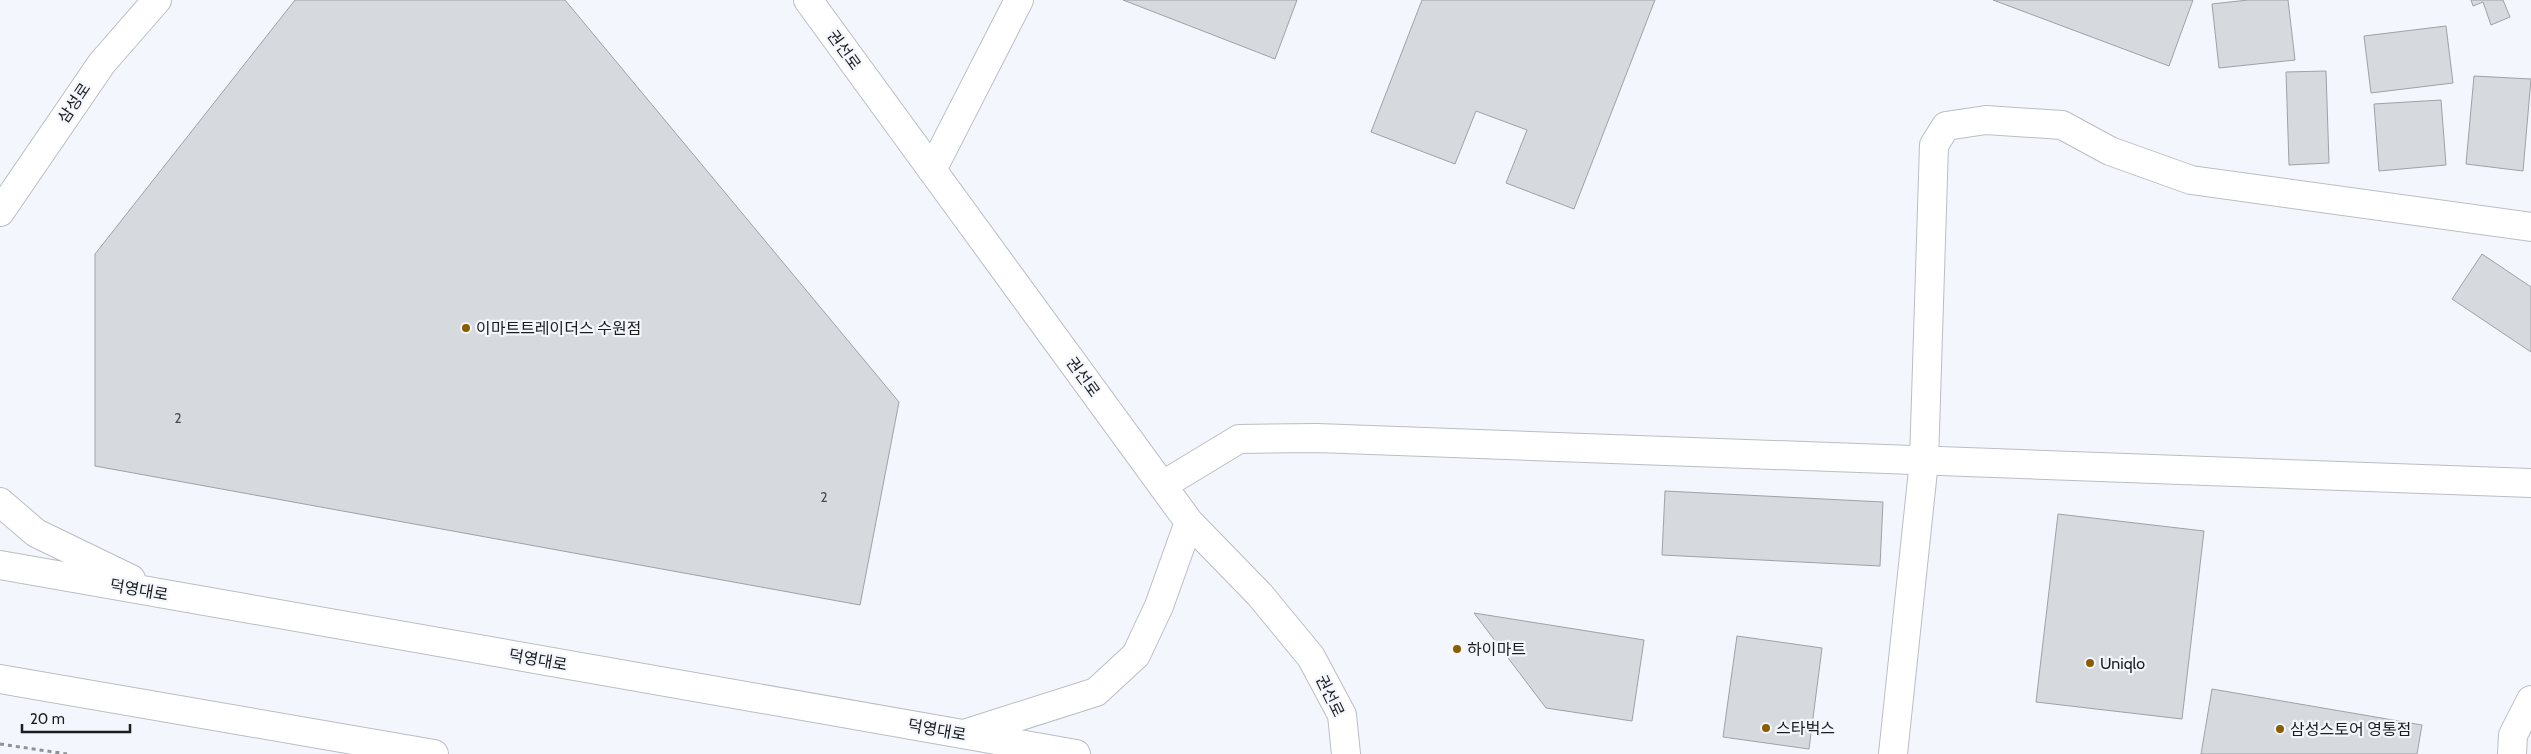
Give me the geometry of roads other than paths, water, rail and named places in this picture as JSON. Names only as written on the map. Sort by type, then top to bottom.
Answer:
[{"type":"street","name":"삼성로","points":[[0,212],[102,63],[156,0]]},
{"type":"street","name":"권선로","points":[[808,0],[1189,522],[1260,595],[1311,657],[1342,715],[1346,754]]},
{"type":"street","points":[[932,170],[1019,0]]},
{"type":"street","points":[[1894,754],[1924,461],[1934,144],[1946,126],[1986,120],[2062,124],[2110,151],[2191,180],[2531,227]]},
{"type":"street","points":[[1163,485],[1239,439],[1317,438],[2531,483]]},
{"type":"street","points":[[0,502],[36,533],[164,594]]},
{"type":"street","points":[[962,735],[1096,692],[1129,662],[1136,655],[1159,606],[1189,522]]},
{"type":"street","name":"덕영대로","points":[[0,565],[1076,754]]},
{"type":"street","points":[[0,679],[434,754]]},
{"type":"street","points":[[0,696],[78,693]]},
{"type":"street","points":[[2512,754],[2513,735],[2531,700]]},
{"type":"place","name":"이마트트레이더스 수원점","points":[[466,328]]},
{"type":"place","name":"하이마트","points":[[1457,649]]},
{"type":"place","name":"Uniqlo","points":[[2090,663]]},
{"type":"place","name":"스타벅스","points":[[1766,728]]},
{"type":"place","name":"삼성스토어 영통점","points":[[2280,729]]}]
